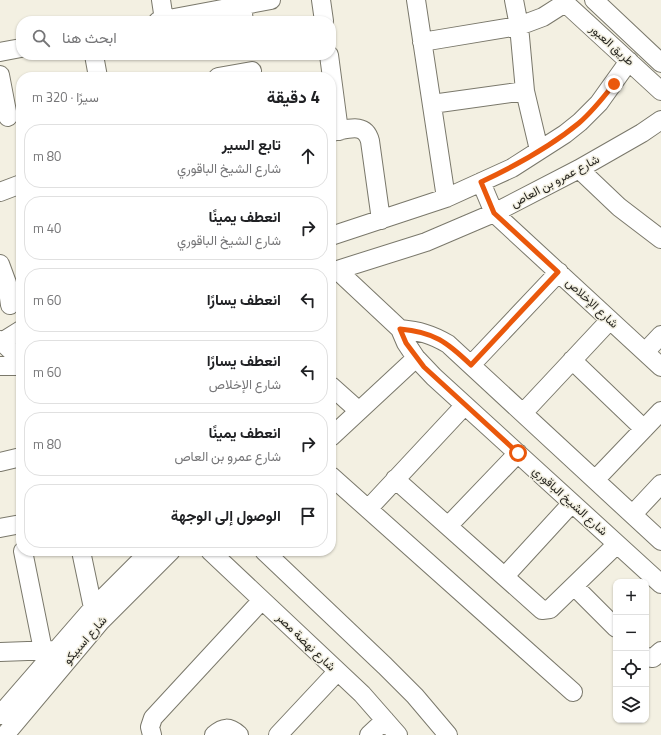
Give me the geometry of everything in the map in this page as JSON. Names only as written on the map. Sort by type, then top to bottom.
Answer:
[{"type":"street","points":[[161,0],[161,16]]},
{"type":"street","points":[[188,16],[242,8],[271,0]]},
{"type":"street","points":[[321,0],[323,16]]},
{"type":"street","points":[[416,0],[446,198]]},
{"type":"street","points":[[514,0],[525,91],[539,150]]},
{"type":"street","name":"طريق العبور","points":[[594,0],[661,63]]},
{"type":"street","points":[[422,42],[518,26],[543,17],[563,1]]},
{"type":"street","name":"طريق العبور","points":[[563,1],[661,91]]},
{"type":"street","points":[[0,52],[16,49]]},
{"type":"street","points":[[95,60],[97,72]]},
{"type":"street","points":[[329,60],[330,72]]},
{"type":"street","points":[[336,234],[446,198],[512,168],[570,130],[599,103],[629,61]]},
{"type":"street","points":[[237,72],[252,68]]},
{"type":"street","points":[[0,75],[10,117]]},
{"type":"street","points":[[432,104],[525,91]]},
{"type":"street","name":"شارع عمرو بن العاص","points":[[336,270],[426,242],[494,213],[579,169],[642,133],[661,120]]},
{"type":"street","points":[[336,131],[359,128],[368,136],[381,220]]},
{"type":"street","points":[[579,169],[619,207],[660,237]]},
{"type":"street","name":"شارع الإخلاص","points":[[481,182],[494,213],[661,367]]},
{"type":"street","points":[[0,192],[16,186]]},
{"type":"street","points":[[0,264],[7,283],[10,304]]},
{"type":"street","points":[[471,365],[558,272]]},
{"type":"street","name":"شارع الشيخ الباقوري","points":[[336,273],[400,329],[406,343],[416,358],[434,377],[661,584]]},
{"type":"street","points":[[523,413],[610,320]]},
{"type":"street","points":[[400,329],[417,330],[448,344],[661,541]]},
{"type":"street","points":[[16,333],[0,341],[16,355]]},
{"type":"street","points":[[645,352],[661,336]]},
{"type":"street","points":[[336,432],[416,358]]},
{"type":"street","points":[[572,360],[644,429]]},
{"type":"street","points":[[0,366],[16,366]]},
{"type":"street","points":[[336,390],[359,411]]},
{"type":"street","points":[[368,509],[465,405]]},
{"type":"street","points":[[595,480],[661,411]]},
{"type":"street","points":[[448,526],[518,453]]},
{"type":"street","points":[[0,462],[16,458]]},
{"type":"street","points":[[395,479],[539,608],[544,610],[550,609],[617,544]]},
{"type":"street","points":[[336,480],[572,692]]},
{"type":"street","points":[[633,514],[661,484]]},
{"type":"street","points":[[505,576],[572,503]]},
{"type":"street","points":[[0,652],[50,650],[24,556]]},
{"type":"street","points":[[82,556],[97,615]]},
{"type":"street","name":"شارع اسبيكو","points":[[5,735],[97,615],[146,556]]},
{"type":"street","name":"شارع اسبيكو","points":[[0,715],[50,650],[97,615],[165,556]]},
{"type":"street","name":"شارع نهضة مصر","points":[[215,556],[362,694],[398,735]]},
{"type":"street","points":[[269,556],[386,666],[415,696],[448,735]]},
{"type":"street","points":[[574,586],[613,625]]},
{"type":"street","points":[[152,735],[150,727],[153,718],[262,600]]},
{"type":"street","points":[[649,657],[653,658],[661,652]]},
{"type":"street","points":[[278,735],[337,672]]},
{"type":"street","points":[[368,735],[385,720]]},
{"type":"street","points":[[214,735],[226,728],[234,730],[239,735]]},
{"type":"route","points":[[518,453],[424,367],[406,343],[400,329],[417,330],[433,336],[448,344],[471,365],[558,272],[494,213],[481,182],[512,168],[565,134],[580,122],[599,103],[614,84]]}]
